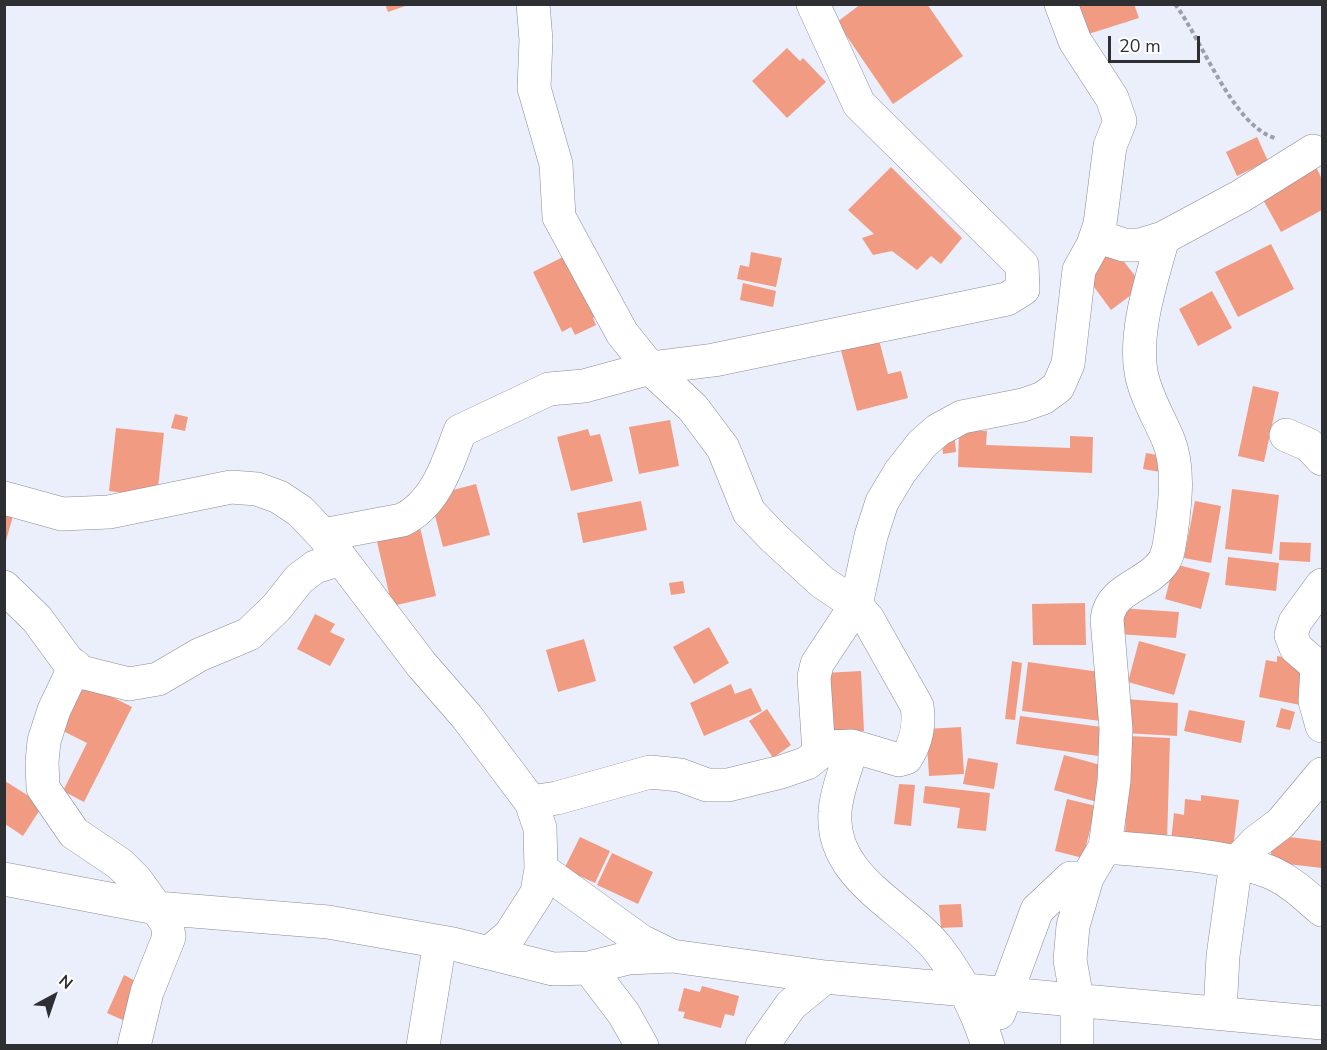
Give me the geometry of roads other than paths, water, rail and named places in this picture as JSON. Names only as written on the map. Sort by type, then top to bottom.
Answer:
[{"type":"street","points":[[531,802],[557,798],[650,772],[680,775],[707,785],[728,785],[807,763],[827,747],[852,746],[890,759],[906,758],[916,739],[919,720],[917,706],[868,619],[856,605],[822,582],[772,537],[749,512],[723,448],[693,408],[650,368],[622,333],[559,217],[556,164],[534,88],[536,40],[533,4]]},
{"type":"street","points":[[4,587],[37,619],[81,672],[101,679],[129,684],[158,679],[199,655],[249,634],[332,547],[413,515],[442,478],[460,431],[476,422],[549,390],[584,386],[650,368],[714,360],[1006,299],[1023,289],[1022,265],[859,104],[813,4]]},
{"type":"street","points":[[819,753],[814,676],[817,664],[856,605],[871,536],[882,502],[900,472],[922,444],[938,430],[962,417],[1023,405],[1043,398],[1058,387],[1068,364],[1079,270],[1100,224],[1110,146],[1120,121],[1112,98],[1074,41],[1062,4]]},
{"type":"street","points":[[1096,236],[1124,245],[1140,245],[1163,238],[1241,196],[1313,151]]},
{"type":"street","points":[[1077,1046],[1077,999],[1070,960],[1073,926],[1087,878],[1105,847],[1114,781],[1116,729],[1108,608],[1117,596],[1162,564],[1168,552],[1174,513],[1172,452],[1141,372],[1142,333],[1148,292],[1163,238]]},
{"type":"street","points":[[1286,435],[1309,445],[1323,459]]},
{"type":"street","points":[[4,498],[62,514],[131,508],[231,487],[257,489],[279,497],[300,511],[332,547],[421,664],[474,726],[531,802],[540,828],[541,869],[537,892],[528,910],[510,935],[489,953]]},
{"type":"street","points":[[1323,585],[1295,622],[1291,635],[1296,648],[1320,664],[1315,701],[1323,726]]},
{"type":"street","points":[[75,666],[54,710],[44,741],[43,788],[74,833],[120,864],[136,880],[167,923],[169,937],[147,992],[134,1046]]},
{"type":"street","points":[[852,746],[835,812],[839,841],[858,878],[922,932],[966,991],[979,1016],[988,1045]]},
{"type":"street","points":[[1220,1012],[1223,956],[1236,862],[1256,842],[1281,823],[1323,774]]},
{"type":"street","points":[[1105,847],[1236,862],[1273,874],[1294,886],[1323,910]]},
{"type":"street","points":[[541,869],[642,942],[672,956]]},
{"type":"street","points":[[988,1045],[1037,910],[1071,878],[1087,878]]},
{"type":"street","points":[[4,879],[156,908],[328,922],[440,942],[553,969],[589,968],[628,958],[672,956],[825,977],[1323,1023]]},
{"type":"street","points":[[423,1046],[440,942]]},
{"type":"street","points":[[589,968],[624,1014],[642,1046]]},
{"type":"street","points":[[762,1046],[791,1005],[825,977]]}]
